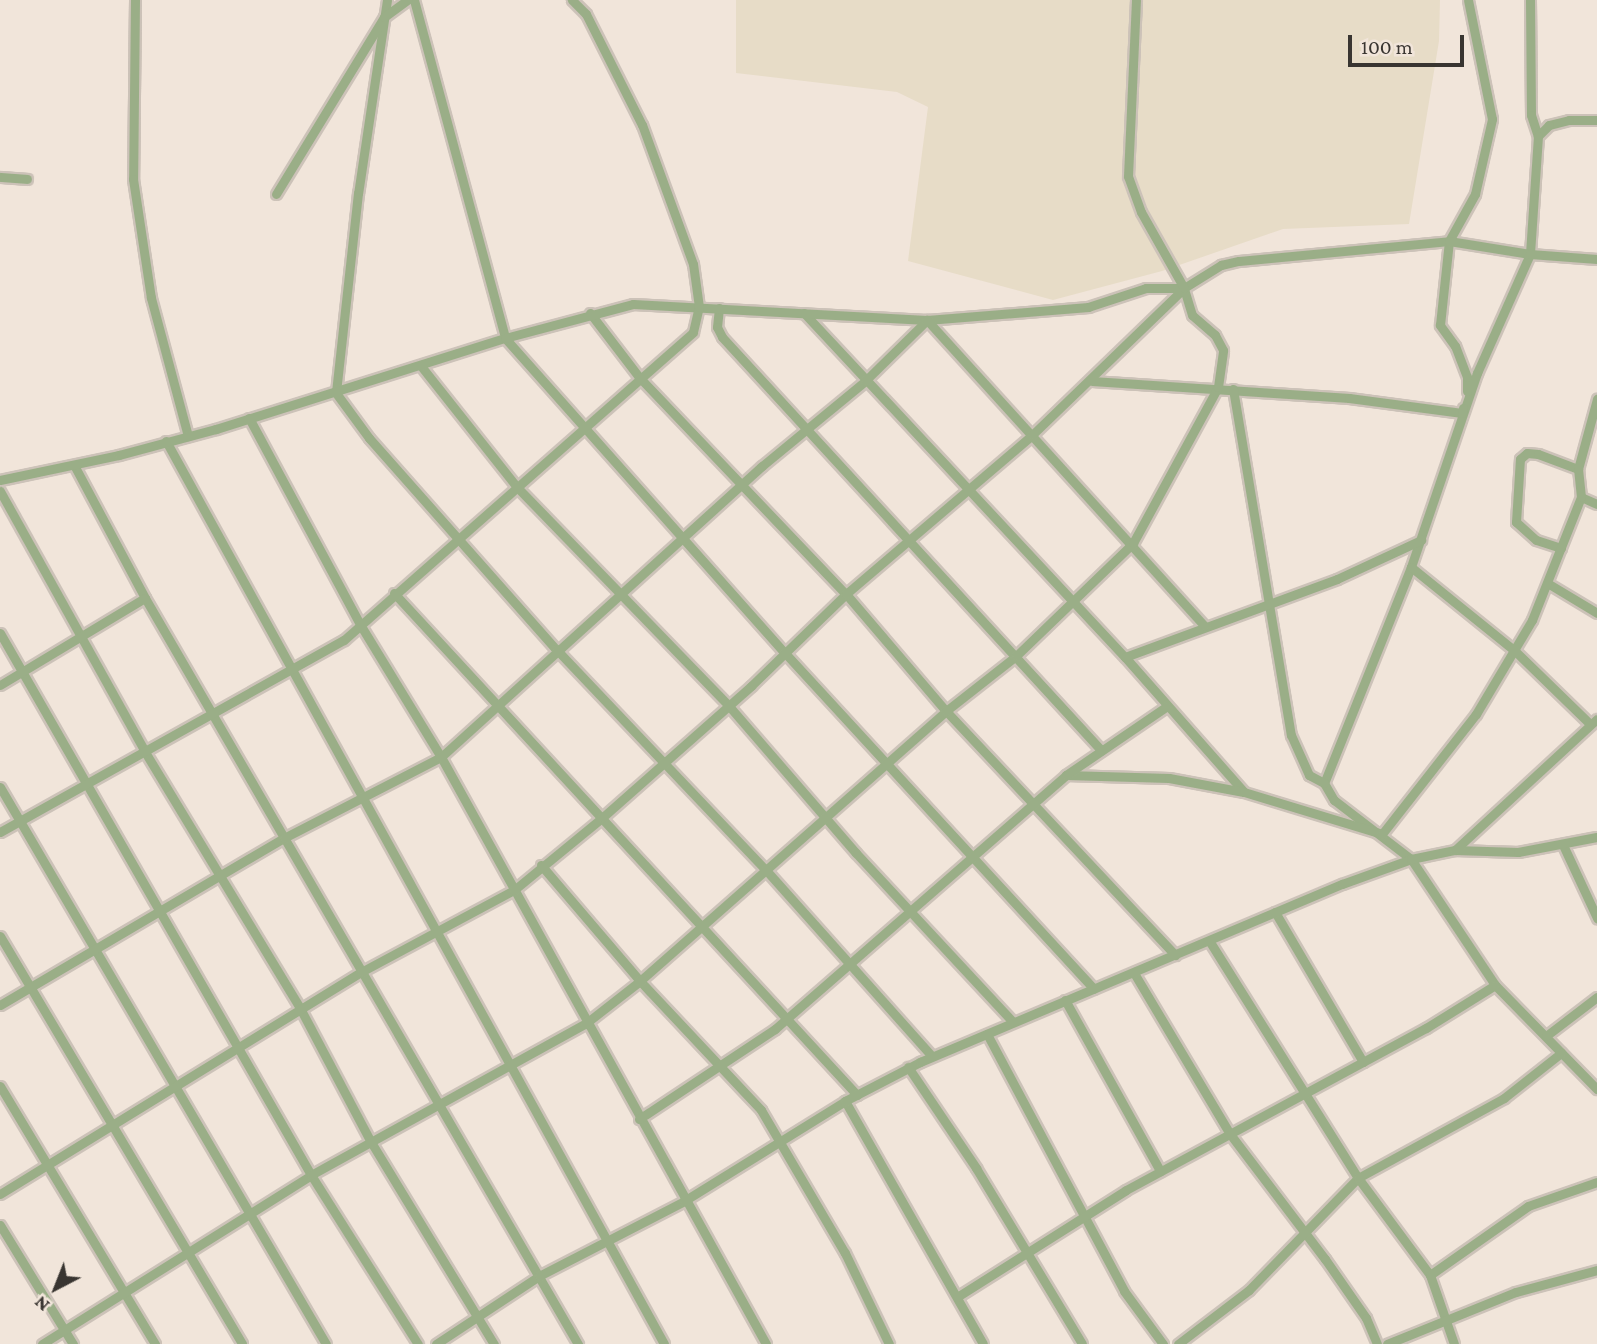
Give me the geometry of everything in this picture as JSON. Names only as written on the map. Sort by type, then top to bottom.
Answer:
[{"type":"street","points":[[135,0],[132,179],[152,298],[188,436]]},
{"type":"street","points":[[387,0],[358,192],[336,393],[378,449],[461,537],[556,649],[766,870],[932,1056]]},
{"type":"street","points":[[276,194],[384,17],[407,0]]},
{"type":"street","points":[[414,0],[505,338],[582,428],[685,537],[785,653],[1094,989]]},
{"type":"street","points":[[0,832],[145,752],[361,626],[394,593],[693,332],[699,307],[693,264],[642,125],[586,14],[572,0]]},
{"type":"street","points":[[42,1344],[311,1175],[585,1024],[640,981],[946,711],[1016,656],[1074,604],[1133,543],[1217,387],[1223,350],[1215,335],[1192,315],[1184,288],[1141,212],[1128,176],[1136,0]]},
{"type":"street","points":[[1462,413],[1467,377],[1455,346],[1440,325],[1449,241],[1475,194],[1493,119],[1468,0]]},
{"type":"street","points":[[1324,783],[1411,567],[1462,413],[1530,254],[1538,136],[1531,115],[1530,0]]},
{"type":"street","points":[[1538,136],[1549,125],[1569,120],[1597,120]]},
{"type":"street","points":[[0,177],[27,179]]},
{"type":"street","points":[[0,1194],[111,1128],[300,1008],[514,890],[541,865],[603,817],[729,706],[846,594],[908,544],[1032,435],[1092,381],[1184,288],[1221,265],[1238,261],[1449,241],[1530,254],[1597,259]]},
{"type":"street","points":[[0,480],[74,465],[188,436],[336,393],[505,338],[590,313],[633,304],[927,320],[1088,307],[1146,288],[1184,288]]},
{"type":"street","points":[[719,308],[717,327],[722,337],[808,428],[908,544],[1016,656],[1101,750]]},
{"type":"street","points":[[590,313],[639,377],[846,594],[946,711],[1037,804],[1175,955]]},
{"type":"street","points":[[804,313],[1125,657],[1244,792]]},
{"type":"street","points":[[0,1005],[284,838],[363,800],[441,757],[556,649],[622,594],[743,484],[866,381],[927,320]]},
{"type":"street","points":[[927,320],[1133,543],[1204,626]]},
{"type":"street","points":[[421,366],[517,487],[729,706],[908,909],[1011,1020]]},
{"type":"street","points":[[1092,381],[1217,387],[1462,413]]},
{"type":"street","points":[[1233,389],[1295,748],[1309,775],[1324,783],[1334,800],[1382,834],[1411,859],[1496,985],[1597,1089]]},
{"type":"street","points":[[1382,834],[1444,760],[1515,651],[1549,584],[1581,497],[1578,469],[1597,399]]},
{"type":"street","points":[[249,418],[361,626],[441,757],[585,1024],[766,1344]]},
{"type":"street","points":[[166,441],[435,935],[511,1064],[664,1344]]},
{"type":"street","points":[[1561,548],[1536,540],[1516,522],[1520,459],[1532,453],[1578,469]]},
{"type":"street","points":[[74,465],[145,598],[578,1344]]},
{"type":"street","points":[[0,491],[145,752],[300,1008],[371,1142],[494,1344]]},
{"type":"street","points":[[1581,497],[1597,505]]},
{"type":"street","points":[[1125,657],[1268,604],[1421,540]]},
{"type":"street","points":[[1411,567],[1515,651],[1594,722],[1455,850]]},
{"type":"street","points":[[1549,584],[1597,613]]},
{"type":"street","points":[[394,593],[857,1095]]},
{"type":"street","points":[[0,684],[82,638],[145,598]]},
{"type":"street","points":[[0,633],[311,1175],[418,1344]]},
{"type":"street","points":[[639,1119],[722,1066],[788,1019],[908,909],[975,859],[1066,775],[1167,706]]},
{"type":"street","points":[[1066,775],[1144,775],[1244,792],[1382,834]]},
{"type":"street","points":[[0,787],[98,948],[176,1087],[253,1212],[326,1344]]},
{"type":"street","points":[[436,1344],[539,1276],[684,1202],[782,1144],[845,1101],[908,1067],[987,1034],[1011,1020],[1094,989],[1210,942],[1275,912],[1411,859],[1455,850],[1518,852],[1597,837]]},
{"type":"street","points":[[1563,845],[1597,918]]},
{"type":"street","points":[[541,865],[640,981],[761,1110],[845,1253],[889,1344]]},
{"type":"street","points":[[1275,912],[1363,1062]]},
{"type":"street","points":[[0,936],[111,1128],[243,1344]]},
{"type":"street","points":[[1210,942],[1358,1178],[1430,1275],[1454,1344]]},
{"type":"street","points":[[1133,973],[1230,1134],[1366,1318],[1377,1344]]},
{"type":"street","points":[[957,1297],[1084,1215],[1160,1171],[1304,1091],[1363,1062],[1496,985]]},
{"type":"street","points":[[1545,1036],[1597,997]]},
{"type":"street","points":[[1065,1000],[1160,1171]]},
{"type":"street","points":[[987,1034],[1124,1291],[1163,1344]]},
{"type":"street","points":[[1178,1344],[1249,1290],[1358,1178],[1504,1098],[1561,1053]]},
{"type":"street","points":[[908,1067],[1082,1344]]},
{"type":"street","points":[[0,1086],[155,1344]]},
{"type":"street","points":[[845,1101],[984,1344]]},
{"type":"street","points":[[1430,1275],[1528,1206],[1597,1182]]},
{"type":"street","points":[[0,1225],[73,1344]]},
{"type":"street","points":[[1387,1344],[1516,1292],[1597,1270]]},
{"type":"shaded area","points":[[736,0],[1440,0],[1439,41],[1409,224],[1283,229],[1162,271],[1053,300],[908,261],[928,107],[897,92],[736,73]]}]
